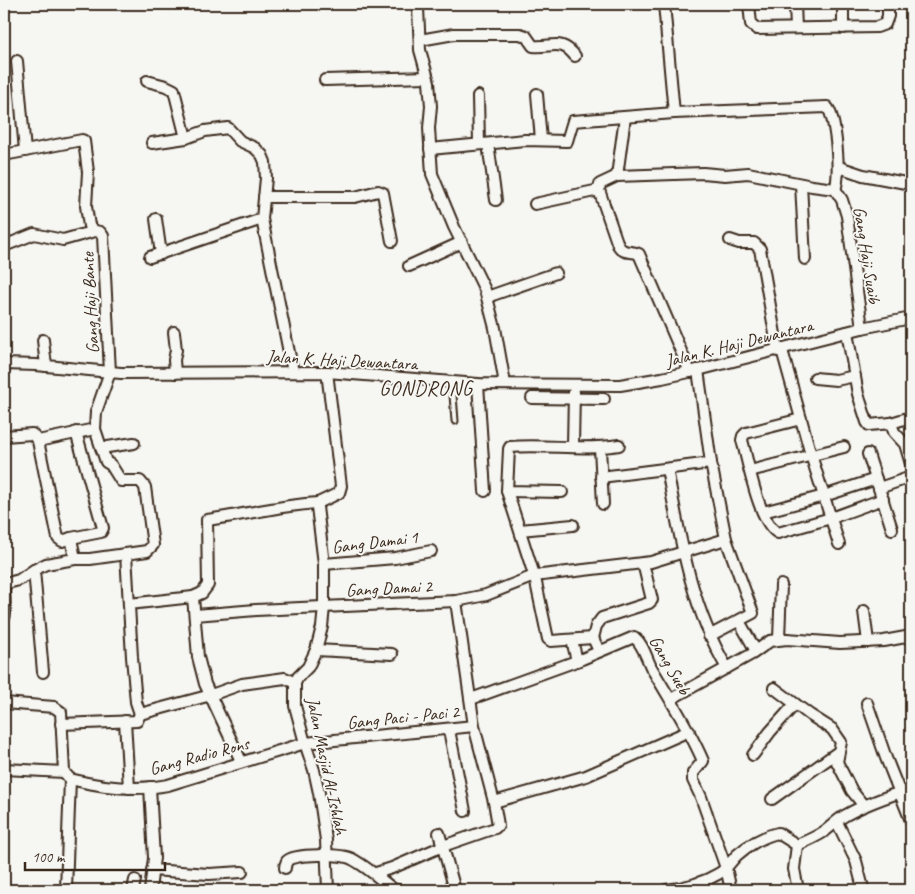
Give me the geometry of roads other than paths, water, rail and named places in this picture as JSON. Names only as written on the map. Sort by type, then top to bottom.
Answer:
[{"type":"street","points":[[664,4],[674,113]]},
{"type":"street","points":[[750,4],[751,24],[757,28],[877,27],[885,24],[888,16],[888,4]]},
{"type":"street","points":[[796,4],[796,28]]},
{"type":"street","points":[[843,4],[843,28]]},
{"type":"street","points":[[418,8],[420,50],[428,77],[431,106],[429,128],[432,174],[487,297],[495,328],[505,384]]},
{"type":"street","points":[[420,40],[454,34],[520,34],[526,36],[533,46],[560,44],[565,46],[575,56]]},
{"type":"street","points":[[4,155],[25,151],[17,61]]},
{"type":"street","points":[[325,80],[428,77]]},
{"type":"street","points":[[147,81],[174,90],[186,138]]},
{"type":"street","points":[[537,94],[541,140]]},
{"type":"street","points":[[478,96],[484,144],[496,200]]},
{"type":"street","points":[[430,149],[541,140],[567,141],[571,122],[573,121],[625,116],[827,107],[832,114],[838,167],[838,181],[835,189],[748,173],[725,175],[703,173],[617,176],[605,180],[600,184],[598,190],[618,245],[622,250],[640,254],[694,371],[726,539],[753,612],[753,614],[709,636]]},
{"type":"street","points":[[617,176],[625,116]]},
{"type":"street","points":[[152,143],[186,138],[204,131],[228,128],[240,141],[255,148],[262,156],[265,162],[266,178],[262,219],[293,372]]},
{"type":"street","name":"Gang Haji Bante","points":[[25,151],[84,141],[88,172],[86,206],[89,226],[98,232],[110,372]]},
{"type":"street","points":[[838,167],[863,175],[911,184]]},
{"type":"street","points":[[801,184],[805,258]]},
{"type":"street","name":"Gang Haji Suaib","points":[[835,189],[842,200],[847,216],[862,328]]},
{"type":"street","points":[[535,204],[598,190]]},
{"type":"street","points":[[264,197],[355,197],[378,191],[383,193],[392,241]]},
{"type":"street","points":[[156,219],[161,254]]},
{"type":"street","points":[[150,257],[262,219]]},
{"type":"street","points":[[4,246],[34,234],[64,240],[98,232]]},
{"type":"street","points":[[730,240],[738,243],[754,243],[760,249],[780,350],[839,544]]},
{"type":"street","points":[[409,266],[462,242]]},
{"type":"street","points":[[487,297],[556,273]]},
{"type":"street","name":"Jalan K. Haji Dewantara","points":[[4,364],[110,372],[327,372],[478,384],[620,385],[694,371],[862,328],[911,318]]},
{"type":"street","points":[[174,332],[176,350],[174,360],[175,373]]},
{"type":"street","points":[[848,332],[858,394],[869,424],[891,423],[911,417]]},
{"type":"street","points":[[43,340],[46,366]]},
{"type":"street","points":[[4,618],[4,584],[19,580],[46,564],[147,551],[154,545],[145,487],[140,481],[121,481],[111,465],[106,462],[95,429],[96,412],[110,372]]},
{"type":"street","points":[[129,604],[193,597],[202,594],[208,585],[206,520],[246,514],[291,504],[318,503],[339,493],[341,486],[327,372]]},
{"type":"street","points":[[815,378],[836,380],[855,376]]},
{"type":"street","points":[[478,384],[484,491]]},
{"type":"street","points":[[573,446],[574,385]]},
{"type":"street","points":[[532,398],[604,399]]},
{"type":"street","points":[[801,418],[746,433],[742,440],[761,510],[774,531],[778,533],[831,518],[882,499]]},
{"type":"street","points":[[891,423],[894,432],[905,444],[911,464]]},
{"type":"street","points":[[38,441],[95,429]]},
{"type":"street","points":[[4,436],[32,434],[38,441],[58,538],[62,541],[101,532],[103,528],[76,432]]},
{"type":"street","points":[[101,448],[134,443]]},
{"type":"street","points":[[594,638],[551,641],[548,639],[534,576],[507,491],[509,449],[510,447],[527,445],[600,448],[619,445]]},
{"type":"street","points":[[750,471],[844,447]]},
{"type":"street","points":[[600,448],[603,504]]},
{"type":"street","points":[[868,454],[892,528]]},
{"type":"street","points":[[601,477],[711,463]]},
{"type":"street","points":[[667,469],[682,553],[709,636],[727,668]]},
{"type":"street","points":[[763,512],[824,496],[911,477]]},
{"type":"street","points":[[507,491],[562,492]]},
{"type":"street","name":"Jalan Masjid Al-Ishlah","points":[[318,503],[317,517],[324,564],[322,627],[316,650],[308,668],[298,677],[295,683],[295,706],[317,785],[327,854],[328,890]]},
{"type":"street","points":[[520,530],[573,525]]},
{"type":"street","points":[[71,538],[75,559]]},
{"type":"street","name":"Gang Damai 2","points":[[195,615],[256,610],[456,601],[486,595],[534,576],[643,563],[726,539]]},
{"type":"street","name":"Gang Damai 1","points":[[324,564],[395,558],[431,551]]},
{"type":"street","points":[[126,554],[135,694],[140,714]]},
{"type":"street","points":[[599,651],[594,638],[596,626],[602,618],[649,603],[652,600],[643,563]]},
{"type":"street","points":[[34,570],[43,672]]},
{"type":"street","points":[[779,639],[781,585]]},
{"type":"street","points":[[193,597],[198,657],[205,684],[241,761]]},
{"type":"street","points":[[376,873],[443,846],[495,828],[498,825],[494,802],[474,726],[472,698],[456,601]]},
{"type":"street","points":[[864,611],[868,642]]},
{"type":"street","points":[[739,621],[756,652]]},
{"type":"street","points":[[671,699],[756,652],[770,641],[779,639],[840,643],[884,641],[911,636]]},
{"type":"street","name":"Gang Sueb","points":[[472,698],[576,661],[634,637],[639,641],[651,667],[689,731],[703,761],[693,773],[692,780],[701,797],[726,868]]},
{"type":"street","points":[[572,640],[576,661]]},
{"type":"street","points":[[316,650],[392,654]]},
{"type":"street","points":[[61,724],[136,721],[140,714],[211,695],[242,684],[276,678],[285,678],[295,683]]},
{"type":"street","points":[[774,688],[810,716],[832,728],[841,742],[838,762],[852,791],[864,806]]},
{"type":"street","points":[[4,703],[54,706],[61,712],[67,776],[66,890]]},
{"type":"street","points":[[867,703],[911,821]]},
{"type":"street","points":[[753,755],[770,732],[796,704]]},
{"type":"street","points":[[125,721],[129,788]]},
{"type":"street","name":"Gang Paci - Paci 2","points":[[305,743],[474,726]]},
{"type":"street","points":[[449,730],[465,811]]},
{"type":"street","points":[[494,802],[586,776],[689,731]]},
{"type":"street","name":"Gang Radio Rons","points":[[4,769],[67,776],[129,788],[150,788],[168,785],[241,761],[305,743]]},
{"type":"street","points":[[772,799],[838,752]]},
{"type":"street","points":[[150,788],[154,858],[150,890]]},
{"type":"street","points":[[797,845],[810,840],[864,806],[911,789]]},
{"type":"street","points":[[836,822],[856,861],[863,888]]},
{"type":"street","points":[[439,833],[455,890]]},
{"type":"street","points":[[666,890],[720,874],[748,846],[774,834],[778,833],[797,845]]},
{"type":"street","points":[[797,845],[794,869],[798,890]]},
{"type":"street","points":[[285,868],[286,862],[290,859],[327,854],[350,858],[398,890]]},
{"type":"street","points":[[726,868],[731,890]]},
{"type":"street","points":[[152,870],[209,874],[242,872]]},
{"type":"lane","points":[[452,382],[455,421]]},
{"type":"district","name":"GONDRONG","points":[[426,388]]}]
